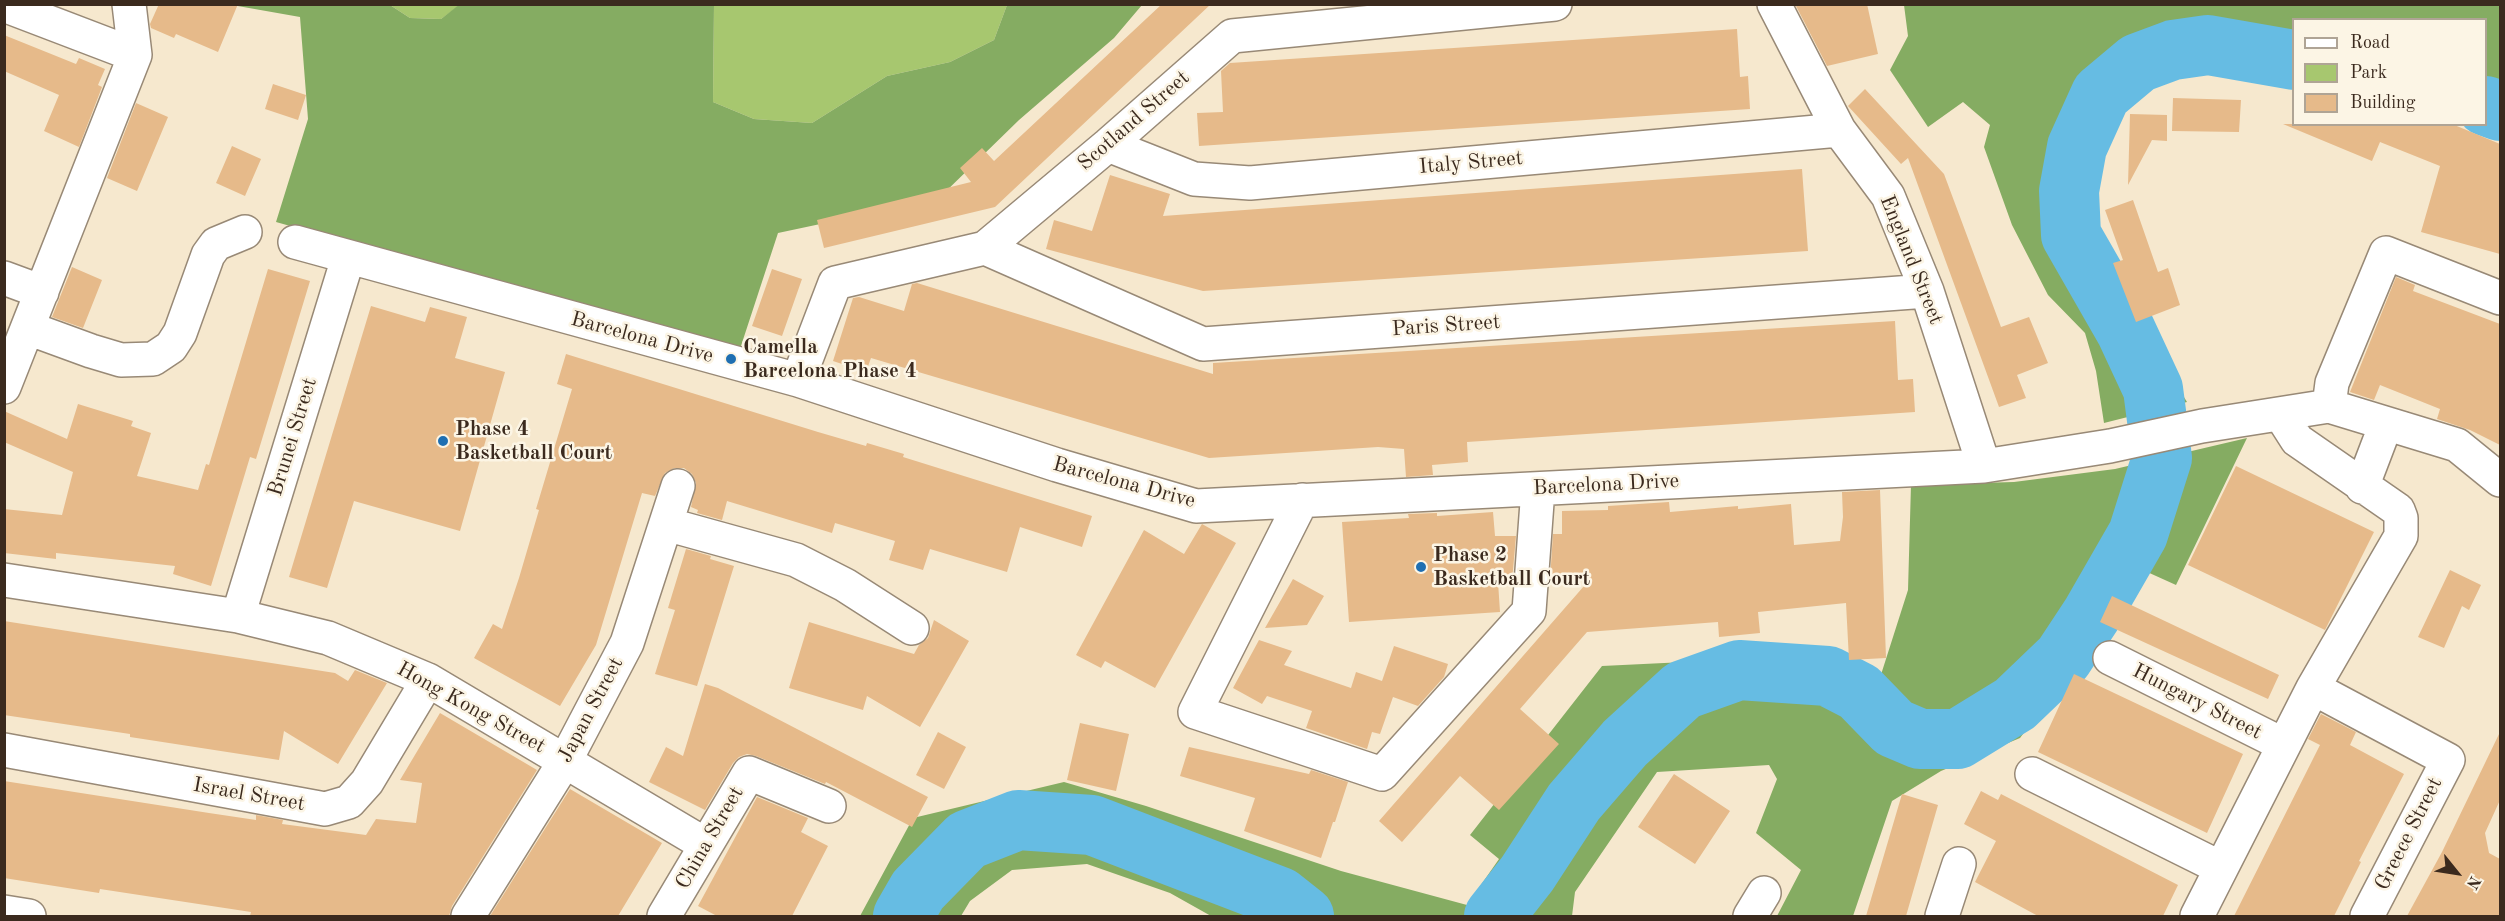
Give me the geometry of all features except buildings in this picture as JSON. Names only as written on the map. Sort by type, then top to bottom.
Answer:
[{"type":"street","points":[[4,387],[135,55],[129,4]]},
{"type":"street","name":"Scotland Street","points":[[798,380],[835,283],[985,248],[1108,145],[1232,36],[1555,4]]},
{"type":"street","name":"England Street","points":[[1774,4],[1839,130],[1888,196],[1927,291],[1984,466]]},
{"type":"street","points":[[4,5],[135,55]]},
{"type":"street","name":"Italy Street","points":[[1108,145],[1194,179],[1250,183],[1839,130]]},
{"type":"street","points":[[28,328],[121,360],[147,360],[159,356],[171,347],[180,333],[208,255],[216,244],[245,232]]},
{"type":"street","name":"Barcelona Drive","points":[[295,242],[798,380],[1057,465],[1196,506],[1984,466],[2110,446],[2202,426],[2329,406]]},
{"type":"street","name":"Paris Street","points":[[985,248],[1203,344],[1927,291]]},
{"type":"street","points":[[2500,298],[2386,253],[2332,383],[2329,406],[2457,445],[2500,480]]},
{"type":"street","name":"Brunei Street","points":[[238,616],[348,258]]},
{"type":"street","points":[[4,278],[42,292]]},
{"type":"street","points":[[2280,415],[2297,440],[2362,487],[2386,424]]},
{"type":"street","name":"Japan Street","points":[[468,916],[565,761],[627,643],[678,486]]},
{"type":"street","name":"Hungary Street","points":[[2197,916],[2313,688],[2401,536],[2401,518],[2398,510],[2362,487]]},
{"type":"street","points":[[1302,500],[1196,712],[1382,774],[1529,610],[1538,489]]},
{"type":"street","points":[[666,524],[796,560],[845,585],[912,628]]},
{"type":"street","name":"Hong Kong Street","points":[[4,580],[238,616],[328,638],[428,680],[706,845]]},
{"type":"street","name":"Hungary Street","points":[[2110,658],[2284,745]]},
{"type":"street","name":"Israel Street","points":[[4,750],[325,809],[349,802],[367,782],[428,680]]},
{"type":"street","name":"Greece Street","points":[[2313,688],[2448,760],[2367,916]]},
{"type":"street","name":"China Street","points":[[670,914],[706,845],[748,773],[829,806]]},
{"type":"street","points":[[2032,774],[2221,868]]},
{"type":"street","points":[[1948,914],[1959,864]]},
{"type":"street","points":[[4,912],[29,916]]},
{"type":"green space","points":[[460,4],[714,5],[713,102],[754,119],[812,123],[887,76],[950,62],[994,40],[1007,5],[1142,5],[1114,38],[1019,120],[938,199],[778,233],[739,352],[276,222],[308,119],[300,17],[232,5],[390,5],[410,18],[441,19]]},
{"type":"green space","points":[[390,5],[460,5],[441,19],[410,18]]},
{"type":"green space","points":[[714,5],[1007,5],[994,40],[950,62],[887,76],[812,123],[754,119],[713,102]]},
{"type":"green space","points":[[1904,5],[2500,5],[2500,133],[2476,126],[2487,126],[2487,18],[2292,18],[2292,74],[2242,62],[2193,60],[2157,78],[2119,105],[2093,147],[2085,199],[2097,256],[2187,402],[2104,423],[2096,371],[2085,333],[2048,295],[2012,225],[1984,147],[1990,125],[1963,102],[1928,127],[1890,70],[1908,36]]},
{"type":"green space","points":[[2247,438],[2176,585],[2145,571],[2020,738],[1941,771],[1892,801],[1853,916],[1777,916],[1801,870],[1756,833],[1777,779],[1769,765],[1657,772],[1575,892],[1572,916],[1211,916],[1170,893],[1087,864],[1012,870],[970,901],[961,916],[860,916],[913,818],[1064,782],[1146,806],[1341,871],[1467,905],[1499,859],[1470,835],[1602,666],[1747,659],[1829,663],[1878,684],[1908,590],[1911,485],[2014,482],[2115,469]]},
{"type":"waterway","points":[[1494,916],[1527,874],[1574,802],[1625,743],[1683,690],[1739,670],[1828,676],[1859,692],[1894,728],[1920,739],[1958,739],[2015,704],[2063,658],[2092,614],[2138,534],[2162,458],[2153,389],[2126,331],[2071,235],[2069,191],[2077,147],[2101,94],[2138,63],[2173,50],[2208,45],[2292,60]]},
{"type":"waterway","points":[[2487,106],[2500,111]]},
{"type":"waterway","points":[[903,916],[918,890],[967,840],[1018,820],[1092,825],[1280,897],[1304,916]]},
{"type":"place","name":"Camella Barcelona Phase 4","points":[[731,359]]},
{"type":"place","name":"Phase 4 Basketball Court","points":[[443,441]]},
{"type":"place","name":"Phase 2 Basketball Court","points":[[1421,567]]}]
